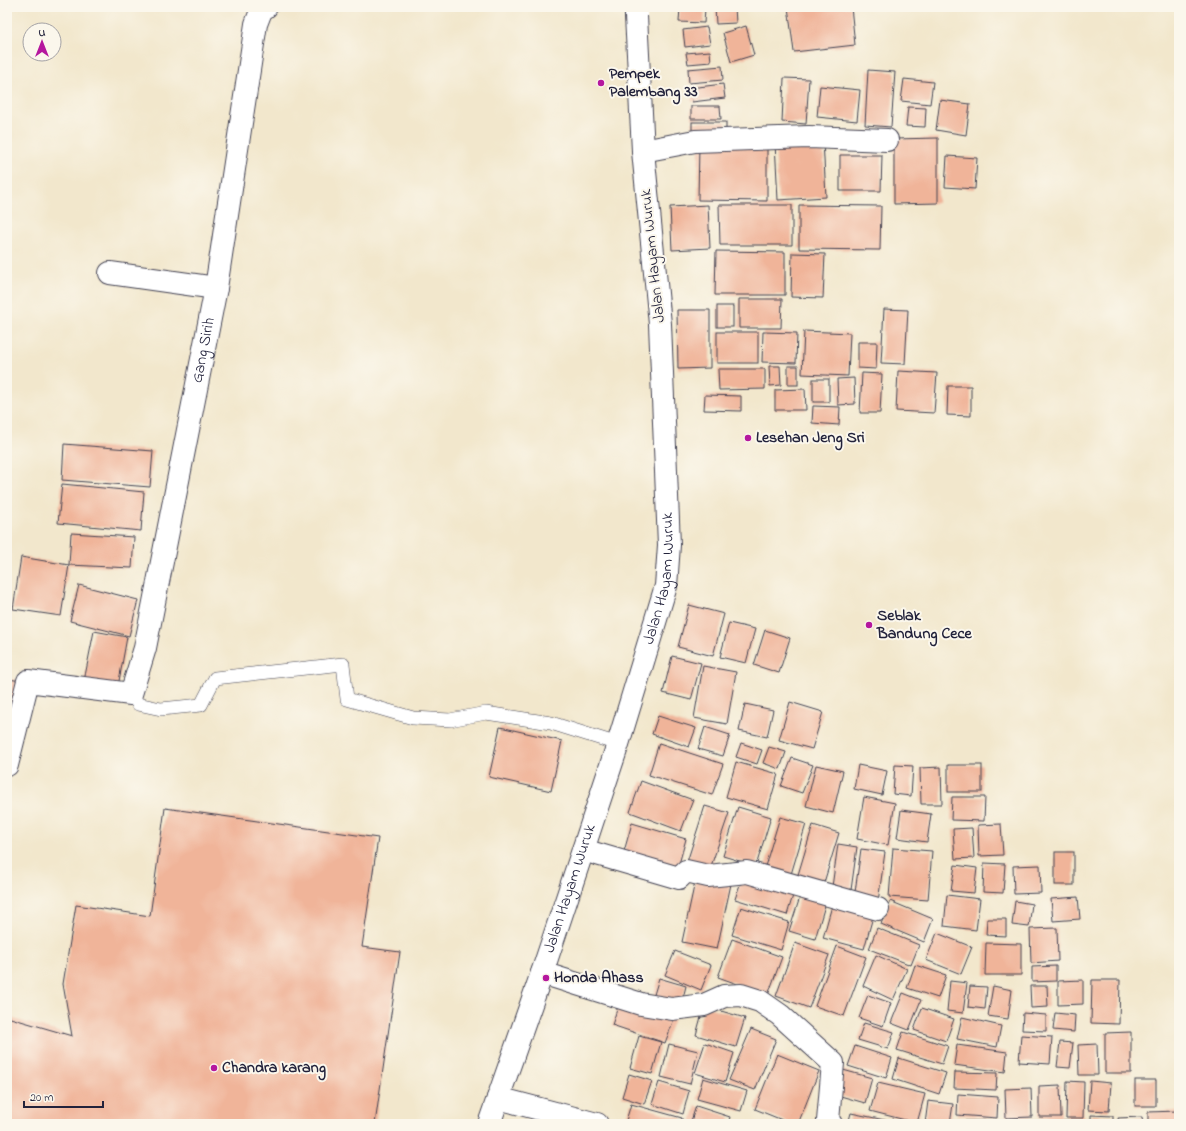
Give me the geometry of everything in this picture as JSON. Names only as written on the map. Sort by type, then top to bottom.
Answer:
[{"type":"street","name":"Gang Sirih","points":[[131,694],[145,648],[216,288],[256,24],[260,11],[266,7]]},
{"type":"street","name":"Jalan Hayam Wuruk","points":[[489,1124],[542,973],[618,744],[666,586],[669,545],[660,324],[643,151],[636,7]]},
{"type":"street","points":[[643,151],[695,141],[809,137],[887,140]]},
{"type":"street","points":[[110,273],[216,288]]},
{"type":"street","points":[[7,765],[28,681],[131,694]]},
{"type":"street","points":[[583,850],[679,878],[686,871],[708,876],[748,872],[878,909]]},
{"type":"street","points":[[542,973],[641,1004],[672,1009],[704,1005],[724,996],[741,995],[760,1001],[780,1015],[833,1063],[828,1121],[832,1124]]},
{"type":"street","points":[[498,1098],[597,1124]]},
{"type":"lane","points":[[131,694],[138,704],[162,709],[201,705],[215,678],[343,664],[347,699],[413,718],[450,720],[486,713],[551,723],[618,744]]},
{"type":"building","points":[[680,7],[705,8],[704,23],[679,22]]},
{"type":"building","points":[[715,7],[735,7],[736,23],[716,24]]},
{"type":"building","points":[[788,7],[851,7],[855,45],[794,52]]},
{"type":"building","points":[[746,26],[754,55],[731,62],[723,33]]},
{"type":"building","points":[[707,27],[710,44],[685,47],[683,30]]},
{"type":"building","points":[[710,51],[711,62],[688,64],[686,53]]},
{"type":"building","points":[[722,66],[723,80],[689,83],[688,69]]},
{"type":"building","points":[[868,70],[895,72],[891,127],[865,125]]},
{"type":"building","points":[[784,78],[809,79],[806,124],[782,122]]},
{"type":"building","points":[[904,79],[933,82],[930,104],[901,101]]},
{"type":"building","points":[[723,84],[725,98],[692,102],[690,88]]},
{"type":"building","points":[[820,86],[860,90],[857,121],[817,117]]},
{"type":"building","points":[[940,100],[970,104],[966,135],[936,130]]},
{"type":"building","points":[[691,106],[720,106],[721,119],[691,119]]},
{"type":"building","points":[[908,107],[926,108],[925,127],[906,126]]},
{"type":"building","points":[[692,122],[726,122],[726,137],[692,137]]},
{"type":"building","points":[[938,138],[938,203],[894,204],[894,139]]},
{"type":"building","points":[[823,140],[826,197],[778,200],[775,143]]},
{"type":"building","points":[[699,145],[767,145],[767,201],[698,200]]},
{"type":"building","points":[[840,155],[882,155],[881,191],[840,191]]},
{"type":"building","points":[[947,156],[977,158],[975,189],[945,187]]},
{"type":"building","points":[[708,205],[710,248],[672,250],[670,207]]},
{"type":"building","points":[[719,205],[792,205],[792,245],[720,245]]},
{"type":"building","points":[[799,205],[881,206],[880,250],[799,249]]},
{"type":"building","points":[[716,251],[785,252],[785,295],[715,295]]},
{"type":"building","points":[[792,253],[825,254],[823,298],[791,297]]},
{"type":"building","points":[[739,299],[782,299],[781,328],[739,328]]},
{"type":"building","points":[[717,306],[733,306],[733,327],[717,327]]},
{"type":"building","points":[[884,309],[908,310],[905,364],[881,363]]},
{"type":"building","points":[[677,310],[710,310],[710,368],[678,369]]},
{"type":"building","points":[[804,331],[850,333],[848,376],[802,374]]},
{"type":"building","points":[[717,332],[758,332],[758,363],[717,363]]},
{"type":"building","points":[[763,332],[797,333],[796,363],[762,362]]},
{"type":"building","points":[[858,342],[877,342],[876,369],[858,368]]},
{"type":"building","points":[[769,366],[780,366],[781,385],[770,386]]},
{"type":"building","points":[[788,366],[798,366],[798,385],[788,385]]},
{"type":"building","points":[[718,369],[765,369],[765,389],[719,390]]},
{"type":"building","points":[[898,371],[937,373],[934,413],[896,411]]},
{"type":"building","points":[[862,373],[882,374],[880,413],[860,413]]},
{"type":"building","points":[[854,378],[855,404],[838,405],[837,379]]},
{"type":"building","points":[[813,379],[829,379],[829,402],[813,402]]},
{"type":"building","points":[[948,386],[971,386],[971,416],[947,415]]},
{"type":"building","points":[[805,389],[806,410],[775,410],[775,390]]},
{"type":"building","points":[[705,395],[741,396],[741,411],[704,410]]},
{"type":"building","points":[[813,406],[840,407],[839,425],[812,423]]},
{"type":"building","points":[[64,444],[153,451],[150,487],[62,480]]},
{"type":"building","points":[[62,484],[144,492],[141,531],[58,523]]},
{"type":"building","points":[[71,533],[134,537],[132,568],[69,565]]},
{"type":"building","points":[[21,557],[69,565],[61,616],[13,609]]},
{"type":"building","points":[[79,585],[138,600],[129,636],[70,621]]},
{"type":"building","points":[[689,605],[724,614],[713,656],[678,647]]},
{"type":"building","points":[[729,623],[755,629],[746,663],[720,657]]},
{"type":"building","points":[[765,630],[790,638],[779,673],[754,665]]},
{"type":"building","points":[[94,631],[127,637],[117,692],[83,686]]},
{"type":"building","points":[[672,656],[701,663],[691,700],[663,693]]},
{"type":"building","points":[[703,666],[736,672],[727,724],[694,718]]},
{"type":"building","points":[[7,679],[23,681],[17,714],[7,713]]},
{"type":"building","points":[[790,702],[823,712],[812,749],[779,740]]},
{"type":"building","points":[[745,704],[773,710],[767,737],[739,731]]},
{"type":"building","points":[[658,716],[696,728],[689,747],[652,734]]},
{"type":"building","points":[[500,727],[562,741],[551,791],[489,777]]},
{"type":"building","points":[[705,727],[730,735],[723,756],[698,749]]},
{"type":"building","points":[[659,743],[723,764],[712,795],[649,775]]},
{"type":"building","points":[[741,743],[762,750],[757,764],[736,757]]},
{"type":"building","points":[[769,747],[786,752],[780,769],[763,763]]},
{"type":"building","points":[[792,758],[813,765],[802,793],[781,786]]},
{"type":"building","points":[[736,762],[778,774],[768,809],[726,797]]},
{"type":"building","points":[[816,765],[843,771],[833,813],[806,806]]},
{"type":"building","points":[[858,765],[887,771],[882,795],[854,789]]},
{"type":"building","points":[[895,765],[913,766],[911,796],[893,794]]},
{"type":"building","points":[[948,765],[982,765],[982,792],[948,792]]},
{"type":"building","points":[[941,767],[942,804],[921,804],[920,768]]},
{"type":"building","points":[[641,781],[693,800],[681,831],[630,812]]},
{"type":"building","points":[[864,797],[895,803],[888,845],[857,839]]},
{"type":"building","points":[[952,797],[985,797],[984,821],[951,820]]},
{"type":"building","points":[[705,806],[729,813],[709,872],[686,865]]},
{"type":"building","points":[[738,807],[771,817],[756,866],[723,856]]},
{"type":"building","points":[[165,808],[378,838],[362,947],[400,952],[375,1124],[7,1124],[7,1017],[72,1036],[63,984],[76,905],[150,916]]},
{"type":"building","points":[[901,810],[931,814],[927,842],[897,838]]},
{"type":"building","points":[[780,817],[806,824],[789,881],[763,873]]},
{"type":"building","points":[[632,823],[686,839],[677,871],[623,855]]},
{"type":"building","points":[[1001,824],[1003,855],[979,856],[978,825]]},
{"type":"building","points":[[813,825],[839,833],[823,886],[797,878]]},
{"type":"building","points":[[972,828],[974,858],[955,859],[953,829]]},
{"type":"building","points":[[838,844],[857,847],[851,890],[832,887]]},
{"type":"building","points":[[893,848],[932,851],[928,900],[889,897]]},
{"type":"building","points":[[861,849],[885,852],[878,902],[854,899]]},
{"type":"building","points":[[1055,852],[1074,852],[1074,885],[1055,885]]},
{"type":"building","points":[[984,863],[1005,864],[1003,893],[983,892]]},
{"type":"building","points":[[955,865],[977,868],[974,893],[951,891]]},
{"type":"building","points":[[1040,865],[1041,893],[1014,894],[1013,866]]},
{"type":"building","points":[[743,876],[794,892],[787,915],[735,899]]},
{"type":"building","points":[[696,877],[731,884],[717,949],[682,942]]},
{"type":"building","points":[[801,894],[826,902],[815,939],[789,931]]},
{"type":"building","points":[[947,895],[980,899],[976,930],[944,926]]},
{"type":"building","points":[[1078,897],[1080,919],[1053,921],[1051,899]]},
{"type":"building","points":[[890,901],[933,919],[924,942],[881,924]]},
{"type":"building","points":[[1015,901],[1032,904],[1029,927],[1012,925]]},
{"type":"building","points":[[833,902],[874,913],[864,949],[823,938]]},
{"type":"building","points":[[741,907],[789,922],[781,950],[732,935]]},
{"type":"building","points":[[987,919],[1006,919],[1006,936],[986,935]]},
{"type":"building","points":[[877,928],[919,945],[911,965],[869,949]]},
{"type":"building","points":[[1057,928],[1058,961],[1031,963],[1030,929]]},
{"type":"building","points":[[937,933],[972,947],[961,974],[926,960]]},
{"type":"building","points":[[732,939],[782,957],[768,995],[718,977]]},
{"type":"building","points":[[795,943],[829,955],[809,1008],[776,996]]},
{"type":"building","points":[[986,943],[1021,944],[1021,975],[985,975]]},
{"type":"building","points":[[837,946],[866,957],[844,1016],[815,1006]]},
{"type":"building","points":[[675,951],[711,965],[701,990],[665,975]]},
{"type":"building","points":[[876,955],[907,969],[893,1000],[863,986]]},
{"type":"building","points":[[915,965],[946,975],[938,998],[907,988]]},
{"type":"building","points":[[1056,966],[1056,981],[1032,982],[1032,967]]},
{"type":"building","points":[[659,978],[686,986],[681,1006],[653,998]]},
{"type":"building","points":[[1083,980],[1083,1004],[1058,1005],[1058,981]]},
{"type":"building","points":[[1092,980],[1120,980],[1119,1024],[1091,1023]]},
{"type":"building","points":[[950,981],[967,983],[963,1013],[947,1011]]},
{"type":"building","points":[[970,986],[987,987],[985,1009],[968,1007]]},
{"type":"building","points":[[993,986],[1012,990],[1008,1019],[988,1016]]},
{"type":"building","points":[[1030,986],[1047,986],[1048,1007],[1031,1008]]},
{"type":"building","points":[[903,993],[921,1000],[909,1030],[891,1023]]},
{"type":"building","points":[[868,995],[891,1003],[883,1026],[859,1018]]},
{"type":"building","points":[[620,1000],[674,1019],[665,1043],[612,1025]]},
{"type":"building","points":[[704,1006],[745,1018],[736,1047],[696,1035]]},
{"type":"building","points":[[922,1008],[954,1019],[946,1041],[914,1030]]},
{"type":"building","points":[[1023,1013],[1046,1015],[1046,1031],[1022,1030]]},
{"type":"building","points":[[1055,1013],[1075,1015],[1074,1032],[1053,1030]]},
{"type":"building","points":[[962,1017],[1001,1026],[997,1047],[957,1039]]},
{"type":"building","points":[[864,1023],[894,1032],[888,1049],[858,1040]]},
{"type":"building","points":[[751,1029],[776,1039],[755,1090],[729,1080]]},
{"type":"building","points":[[903,1032],[948,1046],[942,1064],[897,1050]]},
{"type":"building","points":[[1131,1032],[1131,1073],[1105,1073],[1105,1033]]},
{"type":"building","points":[[1021,1035],[1052,1037],[1050,1064],[1019,1062]]},
{"type":"building","points":[[639,1036],[661,1042],[652,1074],[630,1068]]},
{"type":"building","points":[[1060,1042],[1073,1043],[1070,1068],[1057,1067]]},
{"type":"building","points":[[705,1043],[734,1053],[725,1082],[695,1073]]},
{"type":"building","points":[[669,1044],[698,1051],[690,1084],[661,1077]]},
{"type":"building","points":[[1097,1044],[1098,1075],[1079,1075],[1078,1045]]},
{"type":"building","points":[[957,1045],[1007,1052],[1005,1072],[954,1065]]},
{"type":"building","points":[[855,1046],[892,1058],[886,1078],[848,1066]]},
{"type":"building","points":[[777,1054],[819,1071],[798,1124],[792,1124],[755,1109]]},
{"type":"building","points":[[899,1058],[946,1073],[939,1094],[893,1079]]},
{"type":"building","points":[[843,1070],[872,1078],[865,1103],[837,1095]]},
{"type":"building","points":[[955,1072],[997,1073],[996,1090],[954,1088]]},
{"type":"building","points":[[629,1074],[652,1081],[644,1104],[622,1097]]},
{"type":"building","points":[[703,1078],[747,1091],[741,1111],[697,1099]]},
{"type":"building","points":[[1135,1080],[1156,1080],[1156,1106],[1135,1106]]},
{"type":"building","points":[[1067,1081],[1084,1082],[1083,1118],[1066,1118]]},
{"type":"building","points":[[1090,1081],[1111,1083],[1109,1111],[1088,1110]]},
{"type":"building","points":[[659,1082],[689,1091],[683,1114],[652,1104]]},
{"type":"building","points":[[878,1083],[925,1094],[917,1123],[870,1111]]},
{"type":"building","points":[[1060,1085],[1061,1117],[1039,1117],[1039,1086]]},
{"type":"building","points":[[1031,1088],[1032,1117],[1006,1118],[1005,1089]]},
{"type":"building","points":[[958,1094],[998,1097],[997,1118],[957,1115]]},
{"type":"building","points":[[928,1101],[953,1104],[950,1124],[925,1124]]},
{"type":"building","points":[[631,1104],[682,1118],[681,1124],[625,1124]]},
{"type":"building","points":[[696,1106],[730,1117],[728,1124],[690,1124]]},
{"type":"building","points":[[1178,1111],[1178,1124],[1148,1124],[1148,1112]]},
{"type":"building","points":[[851,1113],[894,1122],[894,1124],[848,1124]]},
{"type":"building","points":[[1091,1115],[1113,1116],[1113,1124],[1091,1124]]},
{"type":"building","points":[[1142,1117],[1143,1124],[1119,1124],[1118,1118]]},
{"type":"building","points":[[962,1121],[1002,1121],[1002,1124],[962,1124]]},
{"type":"building","points":[[1036,1121],[1036,1124],[1012,1124],[1011,1122]]},
{"type":"building","points":[[1064,1121],[1085,1121],[1085,1124],[1064,1124]]},
{"type":"building","points":[[1040,1122],[1056,1122],[1056,1124],[1040,1124]]},
{"type":"place","name":"Pempek Palembang 33","points":[[601,83]]},
{"type":"place","name":"Lesehan Jeng Sri","points":[[748,438]]},
{"type":"place","name":"Seblak Bandung Cece","points":[[869,625]]},
{"type":"place","name":"Honda Ahass","points":[[546,978]]},
{"type":"place","name":"Chandra karang","points":[[214,1068]]}]
